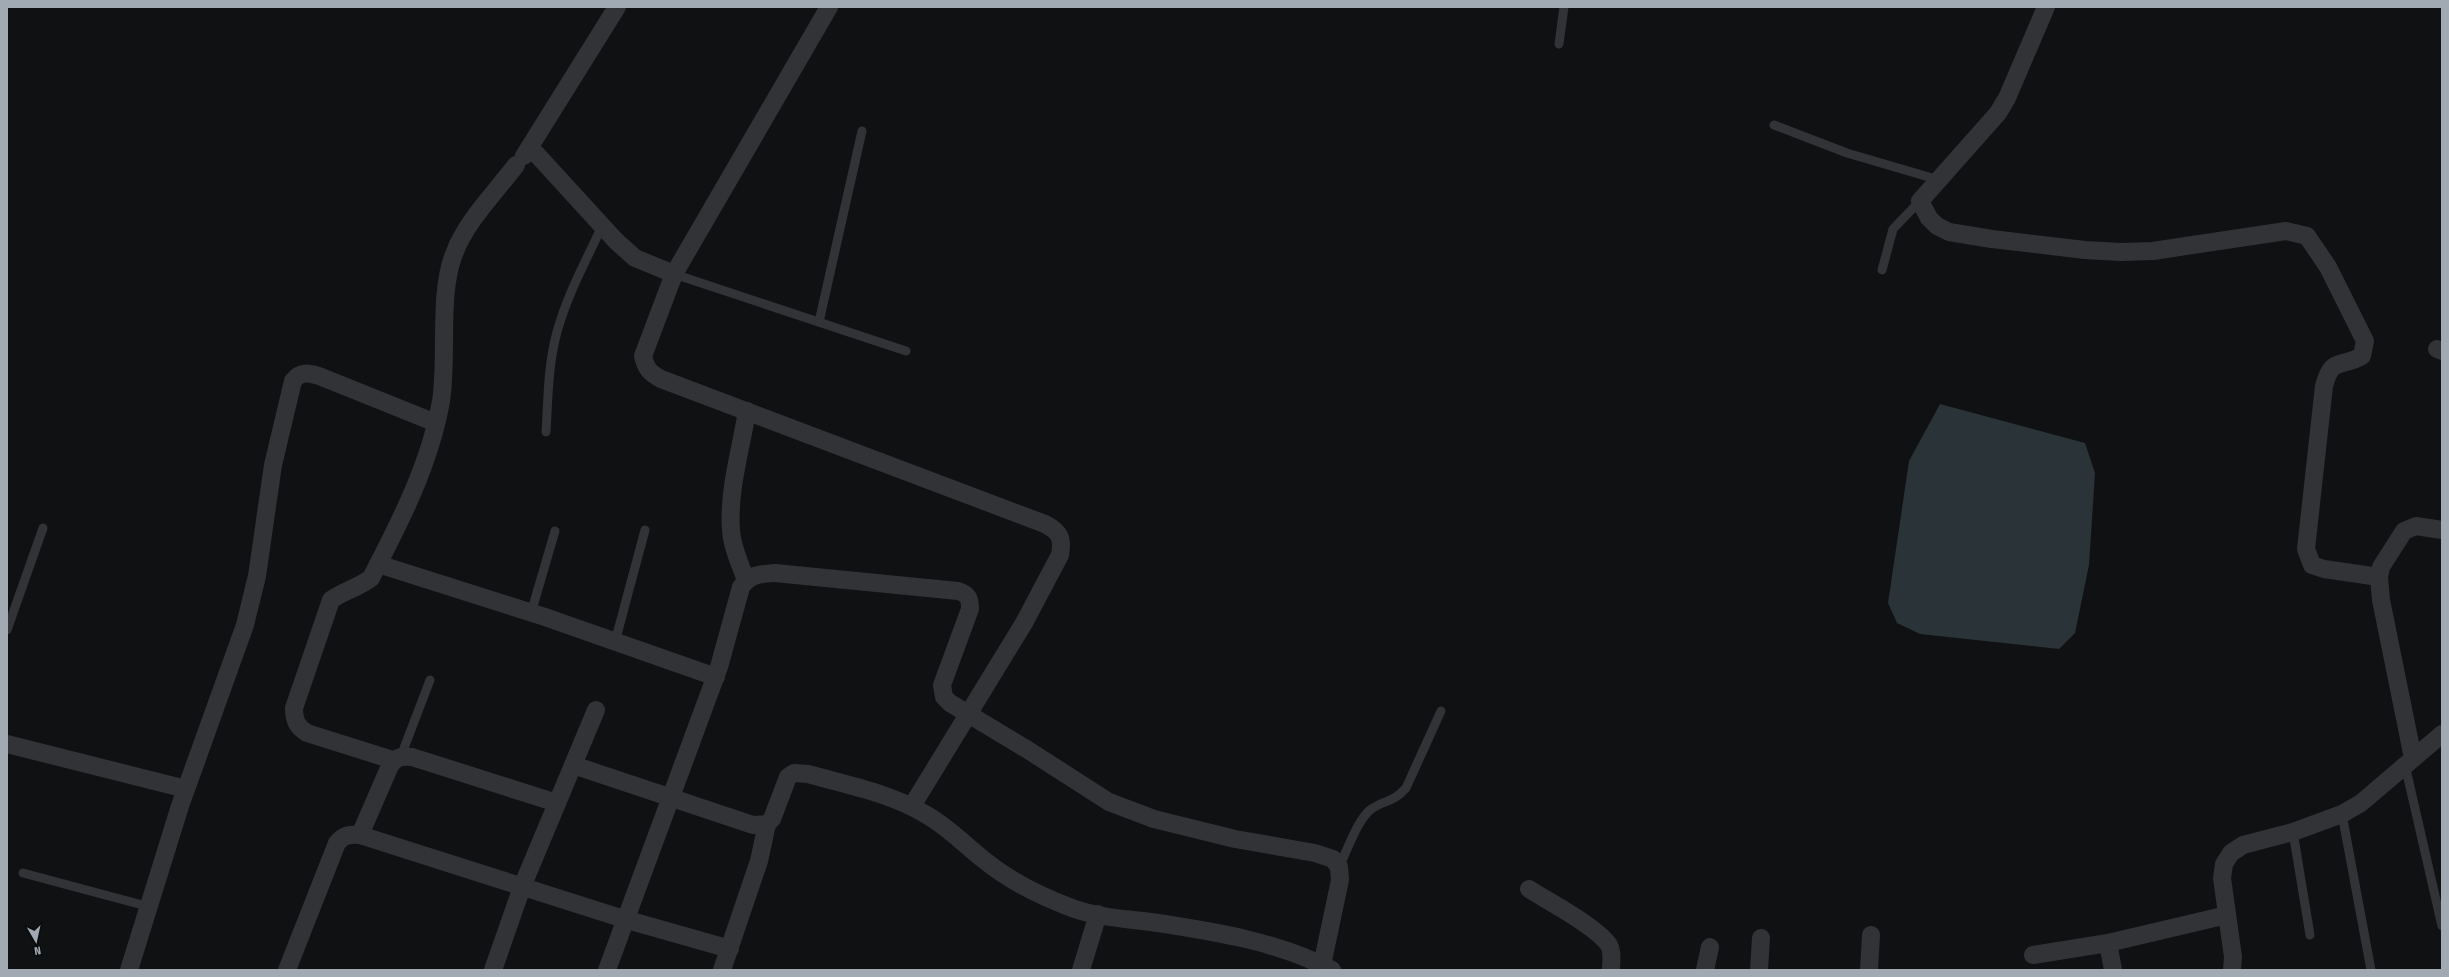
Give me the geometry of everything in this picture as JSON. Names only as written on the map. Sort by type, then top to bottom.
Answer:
[{"type":"street","points":[[557,803],[412,757],[397,758],[307,733],[300,729],[294,714],[299,693],[331,600],[338,595],[361,585],[370,578],[420,476],[431,445],[441,401],[447,283],[454,254],[468,228],[524,156],[617,7]]},
{"type":"street","points":[[829,7],[674,274],[646,344],[643,356],[646,367],[651,374],[662,379],[1045,524],[1057,531],[1061,536],[1062,543],[1060,555],[1024,623],[912,806]]},
{"type":"street","points":[[2046,7],[2007,98],[1998,113],[1920,201],[1929,218],[1937,226],[1949,232],[1992,239],[2085,250],[2120,252],[2152,251],[2286,231],[2307,236],[2328,267],[2365,341],[2362,356],[2338,363],[2328,373],[2324,386],[2306,549],[2312,565],[2379,577]]},
{"type":"street","points":[[524,156],[602,226],[635,258],[674,274]]},
{"type":"street","points":[[130,970],[186,789],[245,625],[258,576],[273,465],[293,381],[300,374],[304,373],[319,376],[436,423]]},
{"type":"street","points":[[746,580],[734,543],[731,509],[747,411]]},
{"type":"street","points":[[2409,761],[2381,600],[2379,577],[2386,558],[2404,531],[2416,526],[2442,530]]},
{"type":"street","points":[[378,564],[531,613],[716,677]]},
{"type":"street","points":[[607,970],[624,919],[716,677],[741,587],[746,580],[755,575],[775,573],[958,591],[965,593],[970,599],[970,609],[942,691],[950,703],[1109,802],[1129,811],[1236,839],[1315,853],[1333,859],[1339,867],[1340,880],[1326,968],[1308,957],[1264,944],[1193,928],[1074,909],[1036,894],[1009,879],[944,826],[912,806],[808,774],[794,773],[788,777],[772,819],[767,824],[759,861],[722,970]]},
{"type":"street","points":[[493,970],[522,887],[596,710]]},
{"type":"street","points":[[2232,970],[2233,957],[2222,878],[2224,864],[2231,853],[2244,845],[2293,832],[2342,814],[2361,802],[2442,734]]},
{"type":"street","points":[[7,744],[186,789]]},
{"type":"street","points":[[360,835],[397,758]]},
{"type":"street","points":[[573,765],[753,825],[767,824]]},
{"type":"street","points":[[287,970],[337,843],[342,837],[349,834],[360,835],[624,919],[730,949]]},
{"type":"street","points":[[1529,889],[1590,928],[1603,939],[1609,946],[1611,954],[1611,970]]},
{"type":"street","points":[[1081,970],[1098,914]]},
{"type":"street","points":[[2033,955],[2108,943],[2227,915]]},
{"type":"street","points":[[1869,970],[1871,935]]},
{"type":"street","points":[[1759,970],[1761,938]]},
{"type":"street","points":[[2108,943],[2113,970]]},
{"type":"street","points":[[1705,970],[1710,947]]},
{"type":"lane","points":[[1559,44],[1564,7]]},
{"type":"lane","points":[[1774,125],[1847,154],[1938,180]]},
{"type":"lane","points":[[820,322],[862,131]]},
{"type":"lane","points":[[1882,270],[1893,229],[1920,201]]},
{"type":"lane","points":[[546,432],[552,355],[557,332],[565,303],[602,226]]},
{"type":"lane","points":[[674,274],[906,350]]},
{"type":"lane","points":[[7,630],[43,528]]},
{"type":"lane","points":[[615,642],[645,530]]},
{"type":"lane","points":[[531,613],[555,531]]},
{"type":"lane","points":[[397,758],[430,680]]},
{"type":"lane","points":[[1339,867],[1364,816],[1371,809],[1398,797],[1406,788],[1441,711]]},
{"type":"lane","points":[[2409,761],[2442,926]]},
{"type":"lane","points":[[2342,814],[2371,970]]},
{"type":"lane","points":[[2293,832],[2310,935]]},
{"type":"lane","points":[[22,873],[150,907]]},
{"type":"shaded area","points":[[1940,404],[2085,443],[2095,473],[2089,565],[2075,633],[2059,649],[1920,634],[1897,623],[1888,603],[1909,461]]}]
